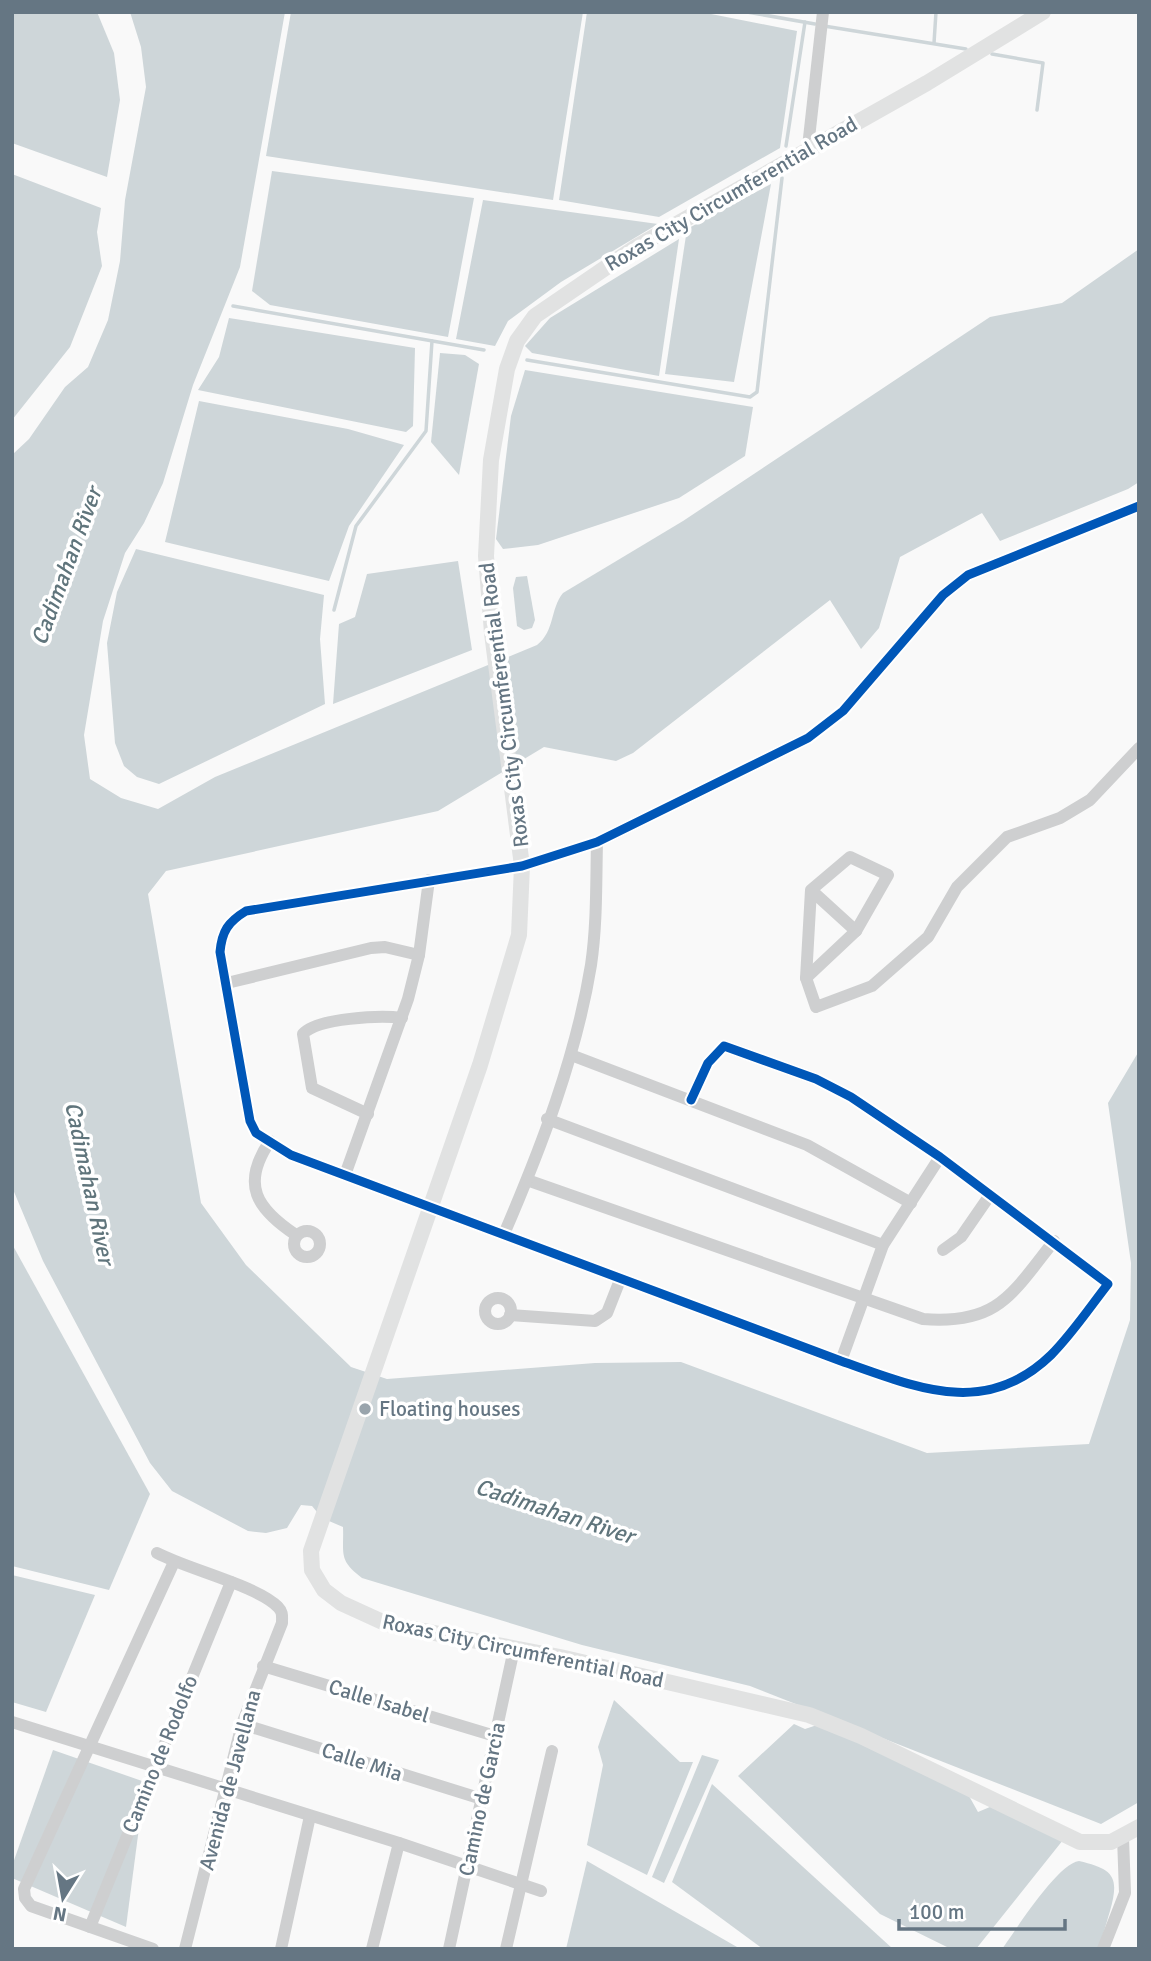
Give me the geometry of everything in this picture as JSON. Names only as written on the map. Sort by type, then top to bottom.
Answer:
[{"type":"main road","name":"Roxas City Circumferential Road","points":[[1043,12],[926,83],[808,147],[624,254],[534,316],[517,341],[508,369],[491,460],[486,556],[492,633],[522,866],[519,935],[480,1065],[319,1525],[311,1551],[312,1570],[324,1590],[341,1602],[387,1624],[585,1662],[809,1715],[860,1736],[1080,1842],[1111,1842],[1139,1827]]},
{"type":"street","points":[[808,147],[823,12]]},
{"type":"street","points":[[691,1100],[708,1063],[724,1046],[816,1079],[850,1097],[940,1157],[1108,1284],[1053,1354],[1028,1374],[981,1393],[951,1393],[908,1384],[841,1361],[291,1155],[256,1133],[250,1121],[220,952],[221,938],[226,926],[246,911],[522,866],[597,842],[807,738],[843,711],[943,595],[968,575],[1139,506]]},
{"type":"street","points":[[806,978],[856,931],[888,875],[850,857],[811,890],[806,978],[816,1007],[872,986],[928,937],[957,887],[1007,837],[1060,818],[1090,800],[1139,748]]},
{"type":"street","points":[[504,1234],[527,1180],[571,1055],[591,963],[597,842]]},
{"type":"street","points":[[345,1175],[402,1018],[419,955],[429,880]]},
{"type":"street","points":[[811,890],[856,931]]},
{"type":"street","points":[[227,984],[371,948],[385,947],[419,955]]},
{"type":"street","points":[[368,1114],[312,1088],[303,1034],[313,1027],[378,1015],[402,1018]]},
{"type":"street","points":[[571,1055],[807,1145],[911,1203]]},
{"type":"street","points":[[547,1119],[883,1245]]},
{"type":"street","points":[[270,1141],[256,1168],[257,1195],[270,1218],[296,1235]]},
{"type":"street","points":[[841,1361],[883,1245],[940,1157]]},
{"type":"street","points":[[527,1180],[923,1320],[955,1322],[986,1313],[1009,1298],[1054,1241]]},
{"type":"street","points":[[943,1250],[961,1237],[990,1195]]},
{"type":"street","points":[[510,1315],[595,1321],[607,1313],[620,1280]]},
{"type":"street","points":[[157,1553],[174,1562],[231,1582]]},
{"type":"street","points":[[153,1949],[31,1906],[23,1889],[174,1562]]},
{"type":"street","name":"Avenida de Javellana","points":[[185,1949],[242,1724],[282,1623],[282,1613],[276,1605],[231,1582]]},
{"type":"street","name":"Camino de Rodolfo","points":[[90,1927],[231,1582]]},
{"type":"street","name":"Camino de Garcia","points":[[449,1949],[469,1867],[514,1649]]},
{"type":"street","name":"Calle Isabel","points":[[263,1666],[495,1736]]},
{"type":"street","points":[[12,1722],[399,1843],[541,1891]]},
{"type":"street","name":"Calle Mia","points":[[242,1724],[482,1799]]},
{"type":"street","points":[[506,1949],[552,1751]]},
{"type":"street","points":[[281,1949],[310,1816]]},
{"type":"street","points":[[1103,1949],[1125,1894],[1123,1837]]},
{"type":"street","points":[[372,1949],[399,1843]]},
{"type":"water","points":[[12,12],[97,12],[114,53],[120,100],[107,177],[12,143]]},
{"type":"water","name":"Cadimahan River","points":[[130,12],[285,12],[240,267],[193,385],[163,483],[144,523],[125,553],[103,621],[84,735],[90,779],[121,798],[158,809],[215,777],[537,645],[550,627],[563,593],[683,521],[990,317],[1062,303],[1139,249],[1139,482],[1128,489],[1000,541],[982,513],[900,557],[879,628],[861,649],[830,600],[633,753],[616,761],[544,747],[438,811],[166,871],[148,894],[201,1203],[246,1265],[351,1367],[387,1379],[595,1363],[681,1362],[927,1453],[1089,1444],[1130,1320],[1131,1263],[1108,1103],[1139,1051],[1139,1802],[1101,1824],[750,1686],[582,1645],[362,1578],[349,1566],[344,1556],[343,1527],[322,1518],[312,1506],[301,1505],[287,1528],[266,1533],[248,1531],[172,1491],[150,1463],[43,1261],[12,1187],[12,455],[29,439],[65,387],[88,367],[108,320],[120,261],[125,200],[146,87],[141,47]]},
{"type":"water","points":[[291,12],[583,12],[553,200],[266,156]]},
{"type":"water","points":[[587,12],[701,12],[797,31],[780,148],[659,217],[559,200]]},
{"type":"water","points":[[272,171],[474,198],[448,337],[270,305],[252,291]]},
{"type":"water","points":[[12,174],[101,208],[97,232],[102,266],[70,347],[12,420]]},
{"type":"water","points":[[771,184],[734,382],[665,374],[687,229]]},
{"type":"water","points":[[483,200],[658,224],[561,282],[508,321],[495,346],[456,339]]},
{"type":"water","points":[[679,239],[659,376],[532,353],[525,346],[550,318]]},
{"type":"water","points":[[229,318],[415,348],[413,426],[406,432],[198,390],[219,357]]},
{"type":"water","points":[[440,353],[465,355],[479,364],[459,475],[431,442]]},
{"type":"water","points":[[525,370],[753,407],[745,456],[679,498],[538,545],[503,549],[496,539],[511,416]]},
{"type":"water","points":[[199,401],[348,429],[404,445],[349,526],[329,581],[165,542]]},
{"type":"water","points":[[136,549],[324,595],[320,639],[325,704],[159,784],[137,777],[124,766],[115,743],[107,643],[117,592]]},
{"type":"water","points":[[458,561],[472,650],[333,704],[339,624],[355,617],[367,574]]},
{"type":"water","points":[[527,576],[535,620],[532,628],[524,630],[517,626],[513,588],[516,577]]},
{"type":"water","points":[[12,1244],[150,1494],[109,1590],[12,1566]]},
{"type":"water","points":[[12,1575],[95,1595],[46,1712],[12,1702]]},
{"type":"water","points":[[614,1700],[680,1762],[693,1762],[647,1875],[587,1845],[603,1765],[598,1747]]},
{"type":"water","points":[[794,1724],[805,1729],[820,1724],[964,1787],[978,1812],[997,1804],[1063,1840],[976,1949],[951,1949],[880,1914],[738,1776]]},
{"type":"water","points":[[53,1750],[145,1782],[126,1927],[12,1878],[12,1866]]},
{"type":"water","points":[[702,1755],[719,1760],[664,1883],[652,1877]]},
{"type":"water","points":[[712,1784],[893,1949],[763,1949],[672,1882]]},
{"type":"water","points":[[587,1861],[737,1947],[739,1949],[566,1949]]},
{"type":"water","points":[[1079,1861],[1100,1867],[1114,1882],[1113,1899],[1097,1949],[1002,1949],[1049,1885],[1070,1865]]},
{"type":"waterway","points":[[747,12],[815,24]]},
{"type":"waterway","points":[[934,43],[936,12]]},
{"type":"waterway","points":[[786,146],[805,22]]},
{"type":"waterway","points":[[824,26],[966,49]]},
{"type":"waterway","points":[[992,54],[1043,63],[1037,110]]},
{"type":"waterway","points":[[527,360],[750,397],[757,392],[782,178]]},
{"type":"waterway","points":[[233,306],[484,350]]},
{"type":"waterway","points":[[334,610],[356,526],[426,431],[432,341]]},
{"type":"cycle path","points":[[691,1100],[708,1063],[724,1046],[816,1079],[851,1097],[940,1157],[1108,1284],[1059,1347],[1026,1375],[1001,1387],[975,1392],[949,1392],[896,1380],[841,1361],[291,1155],[256,1133],[250,1121],[220,952],[222,938],[230,923],[246,911],[522,866],[597,842],[808,738],[843,711],[943,595],[968,575],[1139,506]]},
{"type":"place","name":"Floating houses","points":[[365,1409]]}]
